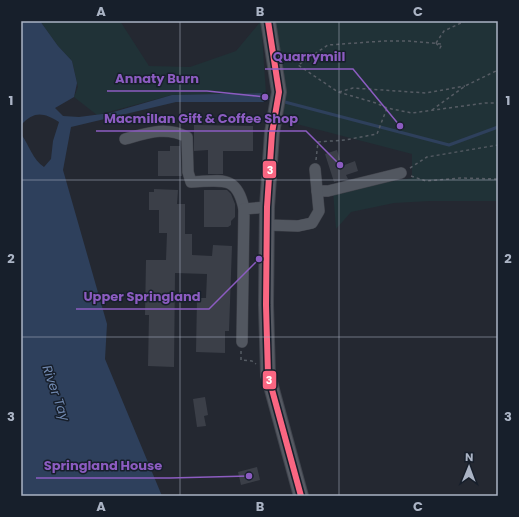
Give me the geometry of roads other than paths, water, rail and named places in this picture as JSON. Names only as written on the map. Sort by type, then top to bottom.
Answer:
[{"type":"main road","points":[[268,21],[279,92],[272,133],[267,207],[268,375],[301,496]]},
{"type":"lane","points":[[125,140],[155,131],[187,137],[188,172],[191,182],[226,182],[232,184],[241,194],[244,209],[246,289],[242,342]]},
{"type":"lane","points":[[267,225],[298,226],[312,223],[319,211],[315,169]]},
{"type":"lane","points":[[317,191],[328,191],[401,173]]},
{"type":"lane","points":[[244,209],[267,207]]},
{"type":"water","name":"River Tay","points":[[21,21],[40,21],[58,46],[72,61],[77,83],[74,97],[55,108],[63,116],[79,117],[110,113],[172,95],[266,93],[264,102],[176,102],[71,127],[63,170],[107,324],[105,359],[162,496],[21,496],[21,134],[34,156],[44,167],[51,159],[53,141],[59,122],[48,116],[39,114],[30,117],[21,125]]},
{"type":"waterway","points":[[262,97],[274,99]]},
{"type":"waterway","points":[[281,101],[449,145],[498,127]]},
{"type":"place","name":"Annaty Burn","points":[[265,97]]},
{"type":"place","name":"Quarrymill","points":[[400,126]]},
{"type":"place","name":"Macmillan Gift & Coffee Shop","points":[[340,165]]},
{"type":"place","name":"Upper Springland","points":[[259,259]]},
{"type":"place","name":"Springland House","points":[[249,476]]}]
